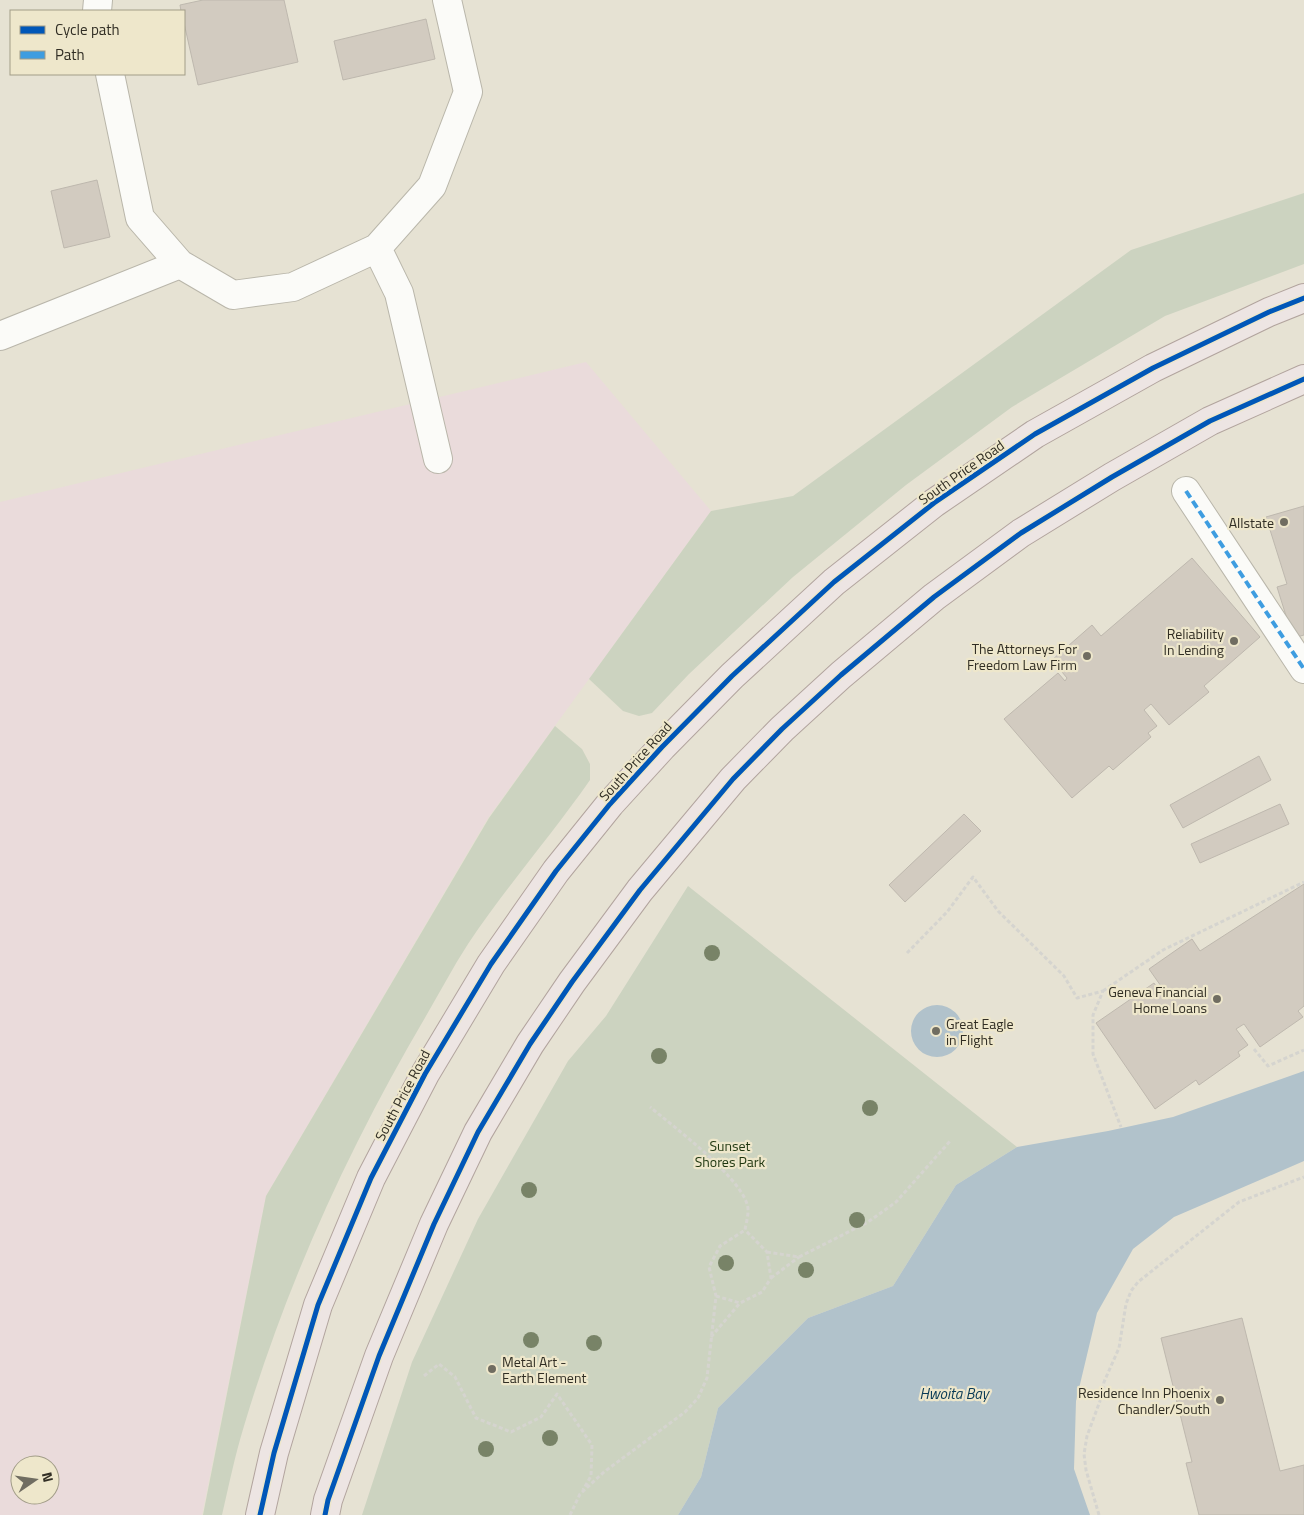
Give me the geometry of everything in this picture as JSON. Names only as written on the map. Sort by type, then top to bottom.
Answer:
[{"type":"main road","name":"South Price Road","points":[[260,1515],[274,1453],[318,1305],[371,1178],[425,1074],[491,964],[556,871],[610,804],[662,747],[739,669],[834,582],[934,503],[1036,434],[1153,368],[1269,312],[1304,298]]},
{"type":"main road","points":[[325,1515],[328,1500],[379,1356],[434,1224],[478,1132],[530,1044],[572,982],[640,890],[733,779],[782,729],[840,675],[934,597],[1021,533],[1210,420],[1304,379]]},
{"type":"street","points":[[110,75],[140,218],[180,264],[233,295],[292,287],[377,248],[432,186],[468,92],[448,0]]},
{"type":"street","points":[[377,248],[399,293],[438,459]]},
{"type":"street","points":[[0,336],[180,264]]},
{"type":"street","points":[[1186,491],[1304,669]]},
{"type":"path","points":[[907,953],[947,912],[973,877],[998,911],[1064,976],[1077,998],[1104,991],[1163,950],[1304,882]]},
{"type":"path","points":[[1104,991],[1093,1015],[1094,1054],[1121,1127]]},
{"type":"path","points":[[1254,1049],[1268,1066],[1304,1050]]},
{"type":"path","points":[[650,1107],[690,1140],[737,1185],[748,1205],[745,1230]]},
{"type":"path","points":[[711,1338],[740,1303],[762,1292],[771,1278],[799,1257],[868,1222],[896,1202],[951,1140]]},
{"type":"path","points":[[1099,1515],[1086,1470],[1084,1454],[1087,1436],[1100,1401],[1104,1382],[1118,1348],[1130,1291],[1138,1282],[1239,1202],[1304,1177]]},
{"type":"path","points":[[745,1230],[767,1252],[799,1257]]},
{"type":"path","points":[[580,1494],[604,1472],[685,1412],[698,1398],[707,1378],[716,1296],[709,1267],[720,1246],[745,1230]]},
{"type":"path","points":[[767,1252],[771,1278]]},
{"type":"path","points":[[716,1296],[740,1303]]},
{"type":"path","points":[[424,1376],[439,1364],[455,1377],[476,1418],[511,1432],[541,1417],[557,1394],[592,1445],[591,1476],[570,1515]]},
{"type":"shaded area","points":[[586,362],[711,511],[488,818],[266,1196],[202,1515],[0,1515],[0,502]]},
{"type":"green space","points":[[1304,193],[1304,264],[1165,316],[1012,407],[906,485],[793,577],[689,674],[652,713],[639,716],[623,711],[589,679],[711,511],[793,496],[1131,250]]},
{"type":"green space","points":[[555,726],[582,749],[590,764],[590,780],[468,944],[372,1114],[346,1164],[323,1215],[280,1319],[241,1437],[222,1515],[203,1515],[266,1196],[489,818]]},
{"type":"green space","name":"Sunset Shores Park","points":[[688,886],[1017,1147],[956,1185],[893,1286],[808,1318],[718,1408],[701,1477],[678,1515],[362,1515],[412,1362],[478,1219],[568,1061],[606,1016]]},
{"type":"water","points":[[937,1005],[947,1007],[955,1013],[961,1021],[963,1031],[961,1041],[955,1049],[947,1055],[937,1057],[927,1055],[919,1049],[913,1041],[911,1031],[913,1021],[919,1013],[927,1007]]},
{"type":"water","name":"Hwoita Bay","points":[[1304,1071],[1304,1161],[1174,1217],[1133,1249],[1097,1313],[1076,1401],[1074,1469],[1090,1515],[678,1515],[701,1477],[718,1408],[808,1318],[893,1286],[956,1185],[1017,1147],[1173,1117]]},
{"type":"building","points":[[203,0],[284,0],[298,62],[198,85],[185,27],[185,10],[181,10],[180,5]]},
{"type":"building","points":[[426,19],[435,59],[343,80],[334,41]]},
{"type":"building","points":[[97,180],[110,237],[64,248],[51,191]]},
{"type":"building","points":[[1304,506],[1304,635],[1293,638],[1277,587],[1287,584],[1266,517]]},
{"type":"building","points":[[1192,558],[1260,637],[1204,686],[1209,692],[1169,725],[1151,704],[1144,710],[1157,726],[1148,733],[1151,737],[1113,770],[1109,766],[1072,798],[1004,719],[1058,673],[1065,681],[1067,678],[1052,660],[1092,625],[1101,636]]},
{"type":"building","points":[[1259,756],[1271,780],[1183,828],[1170,805]]},
{"type":"building","points":[[1280,804],[1289,824],[1200,863],[1191,844]]},
{"type":"building","points":[[964,814],[981,831],[905,902],[889,885]]},
{"type":"building","name":"Geneva Financial Home Loans","points":[[1304,884],[1304,1006],[1298,1011],[1303,1017],[1260,1047],[1244,1024],[1236,1029],[1248,1045],[1238,1052],[1240,1056],[1199,1085],[1196,1080],[1155,1109],[1096,1023],[1154,983],[1160,992],[1163,989],[1149,969],[1192,939],[1200,951]]},
{"type":"building","name":"Residence Inn Phoenix Chandler/South","points":[[1242,1318],[1280,1471],[1304,1465],[1304,1515],[1199,1515],[1186,1463],[1192,1462],[1161,1338]]},
{"type":"marked path","points":[[1186,491],[1304,669]]},
{"type":"cycle path","points":[[260,1515],[274,1453],[318,1305],[371,1178],[425,1074],[491,964],[556,871],[610,804],[662,747],[732,676],[834,582],[934,503],[1035,434],[1153,368],[1269,312],[1304,298]]},
{"type":"cycle path","points":[[325,1515],[328,1500],[379,1356],[434,1224],[478,1132],[530,1044],[572,982],[640,890],[733,779],[782,729],[841,675],[934,597],[1021,533],[1112,477],[1210,421],[1304,379]]},
{"type":"place","name":"Allstate","points":[[1284,522]]},
{"type":"place","name":"Reliability In Lending","points":[[1234,641]]},
{"type":"place","name":"The Attorneys For Freedom Law Firm","points":[[1087,656]]},
{"type":"place","name":"Geneva Financial Home Loans","points":[[1217,999]]},
{"type":"place","name":"Great Eagle in Flight","points":[[936,1031]]},
{"type":"place","name":"Metal Art - Earth Element","points":[[492,1369]]},
{"type":"place","name":"Residence Inn Phoenix Chandler/South","points":[[1220,1400]]}]
